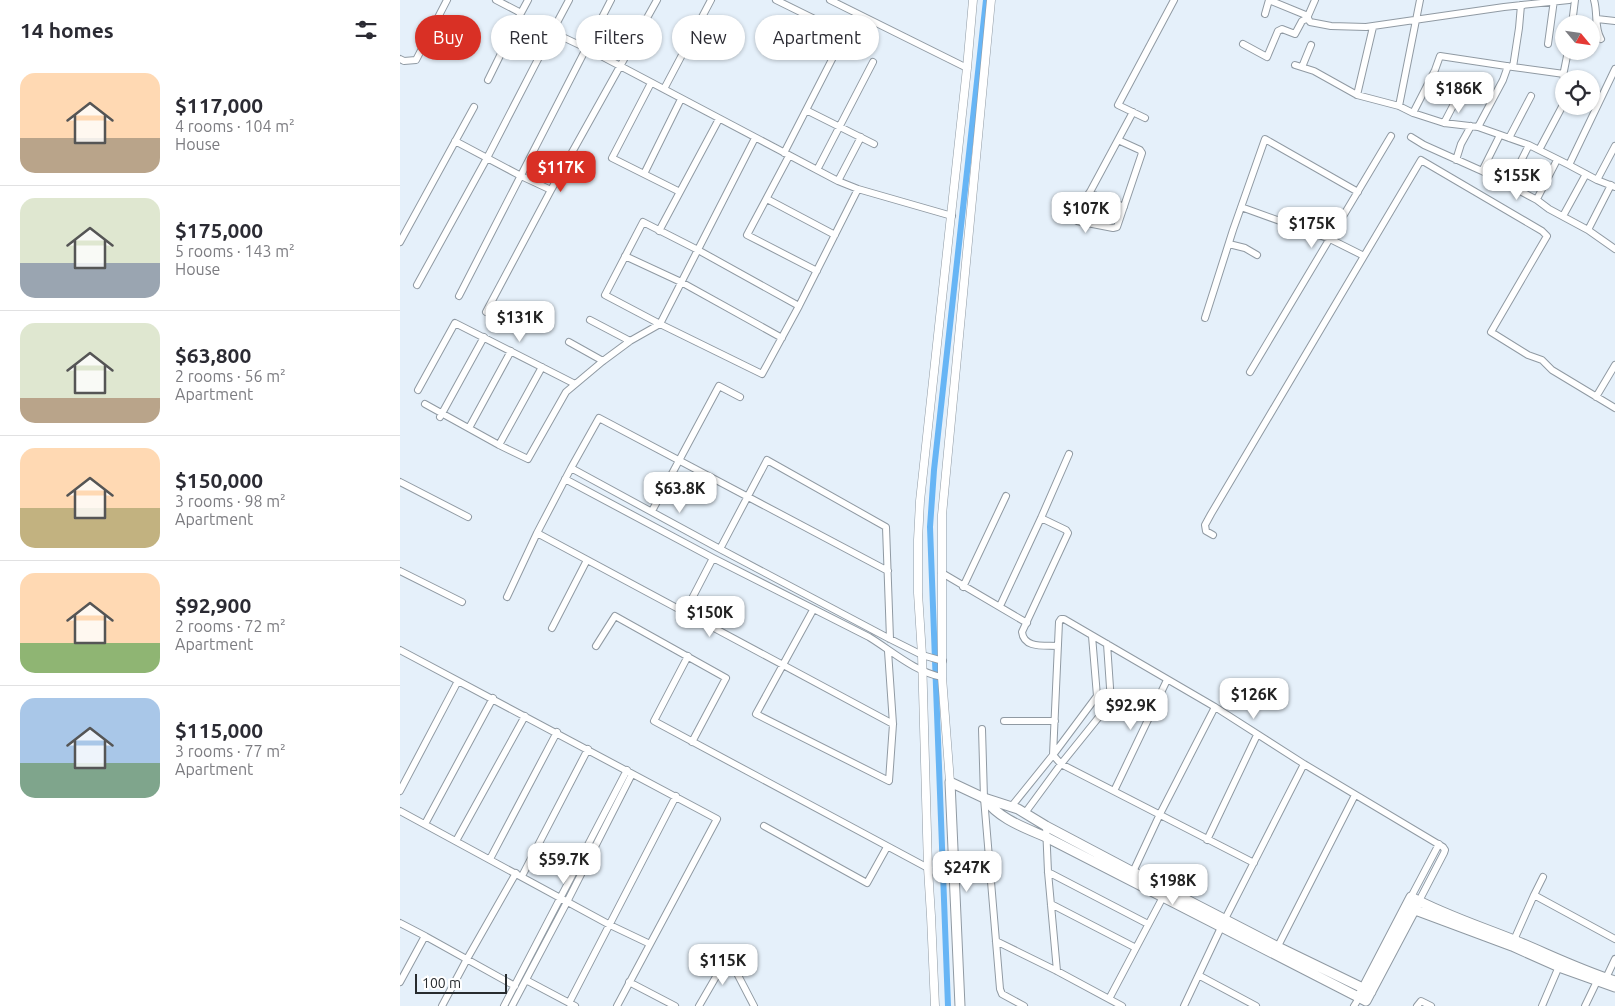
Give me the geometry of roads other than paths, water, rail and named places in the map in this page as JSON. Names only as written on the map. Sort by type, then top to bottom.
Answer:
[{"type":"main road","points":[[960,1006],[950,782],[984,798],[1025,813],[1132,876]]},
{"type":"main road","points":[[984,798],[995,810],[1012,822],[1132,876],[1276,950],[1367,991]]},
{"type":"main road","points":[[1276,950],[1360,1003],[1415,899],[1443,913],[1514,940],[1560,964]]},
{"type":"main road","points":[[1410,908],[1604,979],[1615,987]]},
{"type":"street","points":[[400,59],[404,61],[416,60],[447,0]]},
{"type":"street","points":[[496,0],[521,13]]},
{"type":"street","points":[[488,80],[528,0]]},
{"type":"street","points":[[561,15],[569,0]]},
{"type":"street","points":[[603,15],[611,0]]},
{"type":"street","points":[[486,312],[551,190],[657,0]]},
{"type":"street","points":[[664,89],[711,0]]},
{"type":"street","points":[[776,0],[845,34],[806,110],[766,199],[747,235],[817,271]]},
{"type":"street","points":[[830,0],[967,68]]},
{"type":"street","points":[[934,1006],[932,916],[928,868],[925,671],[918,593],[918,540],[920,501],[952,216],[973,0]]},
{"type":"street","points":[[950,782],[940,676],[942,515],[991,0]]},
{"type":"street","points":[[1145,118],[1118,105],[1174,0]]},
{"type":"street","points":[[1265,14],[1269,0],[1308,17],[1310,22],[1320,25],[1373,27],[1509,3],[1521,5],[1569,0]]},
{"type":"street","points":[[1243,44],[1267,57],[1278,31],[1282,29],[1295,34],[1302,22],[1308,17],[1315,0]]},
{"type":"street","points":[[1399,106],[1420,0]]},
{"type":"street","points":[[1573,15],[1574,0]]},
{"type":"street","points":[[1594,0],[1596,15]]},
{"type":"street","points":[[1548,44],[1554,1]]},
{"type":"street","points":[[1456,160],[1461,144],[1474,127],[1511,66],[1519,28],[1521,5]]},
{"type":"street","points":[[1600,18],[1615,20]]},
{"type":"street","points":[[1357,95],[1373,27]]},
{"type":"street","points":[[1302,67],[1310,45]]},
{"type":"street","points":[[1414,113],[1440,56],[1555,74]]},
{"type":"street","points":[[417,285],[487,158],[538,60]]},
{"type":"street","points":[[459,296],[580,60]]},
{"type":"street","points":[[609,60],[838,181],[858,189],[952,216]]},
{"type":"street","points":[[816,170],[873,62]]},
{"type":"street","points":[[1295,65],[1314,71],[1357,95],[1399,106],[1414,113],[1444,122],[1474,127],[1529,145],[1613,186],[1588,230]]},
{"type":"street","points":[[1570,165],[1615,69]]},
{"type":"street","points":[[1444,122],[1467,79]]},
{"type":"street","points":[[651,83],[612,158],[680,192]]},
{"type":"street","points":[[1509,138],[1530,96]]},
{"type":"street","points":[[644,174],[682,98]]},
{"type":"street","points":[[400,242],[474,107]]},
{"type":"street","points":[[806,110],[874,144]]},
{"type":"street","points":[[1118,140],[1142,152],[1118,225],[1116,228],[1077,221],[1076,218],[1133,112]]},
{"type":"street","points":[[1539,150],[1558,115]]},
{"type":"street","points":[[659,231],[719,118]]},
{"type":"street","points":[[1482,171],[1500,135]]},
{"type":"street","points":[[1250,372],[1392,136]]},
{"type":"street","points":[[838,181],[860,137]]},
{"type":"street","points":[[1411,137],[1536,199],[1588,230],[1615,249]]},
{"type":"street","points":[[426,404],[442,415],[528,459],[566,392],[630,341],[660,324],[755,138]]},
{"type":"street","points":[[1205,318],[1265,139],[1358,192]]},
{"type":"street","points":[[455,141],[551,190]]},
{"type":"street","points":[[1509,185],[1529,145]]},
{"type":"street","points":[[1598,180],[1615,146]]},
{"type":"street","points":[[1213,535],[1206,531],[1205,525],[1211,514],[1421,160],[1547,236],[1491,332],[1528,355],[1542,360],[1552,370],[1615,408]]},
{"type":"street","points":[[1536,199],[1557,160]]},
{"type":"street","points":[[1563,216],[1586,174]]},
{"type":"street","points":[[799,306],[643,222],[605,295],[762,374],[799,306],[858,189]]},
{"type":"street","points":[[1089,193],[1124,207]]},
{"type":"street","points":[[766,199],[834,235]]},
{"type":"street","points":[[1241,207],[1330,239],[1364,256]]},
{"type":"street","points":[[1229,244],[1245,248],[1257,256]]},
{"type":"street","points":[[626,256],[681,282],[782,338]]},
{"type":"street","points":[[590,320],[630,341]]},
{"type":"street","points":[[418,390],[455,323],[575,384]]},
{"type":"street","points":[[442,415],[484,337]]},
{"type":"street","points":[[569,342],[604,360]]},
{"type":"street","points":[[469,428],[511,350]]},
{"type":"street","points":[[1596,397],[1615,365]]},
{"type":"street","points":[[499,445],[542,367]]},
{"type":"street","points":[[652,511],[719,386],[740,397]]},
{"type":"street","points":[[507,597],[537,533],[599,418],[888,571]]},
{"type":"street","points":[[1000,606],[1042,518],[1069,454]]},
{"type":"street","points":[[720,549],[767,460],[886,528],[890,639]]},
{"type":"street","points":[[571,468],[890,639],[941,661]]},
{"type":"street","points":[[565,479],[813,610],[869,637],[888,651],[925,671],[940,676]]},
{"type":"street","points":[[400,482],[468,517]]},
{"type":"street","points":[[964,586],[1006,496]]},
{"type":"street","points":[[1042,518],[1066,530],[1068,534],[1022,632],[1022,637],[1028,643],[1058,646]]},
{"type":"street","points":[[537,533],[893,724]]},
{"type":"street","points":[[685,612],[713,558]]},
{"type":"street","points":[[552,628],[587,560]]},
{"type":"street","points":[[400,571],[462,602]]},
{"type":"street","points":[[942,573],[1027,623]]},
{"type":"street","points":[[813,610],[756,714],[889,781],[893,724],[888,651]]},
{"type":"street","points":[[596,646],[616,616],[726,678],[692,742]]},
{"type":"street","points":[[1254,863],[1061,764],[1053,756],[1058,622],[1060,619],[1064,619],[1215,707],[1304,764],[1439,844],[1415,899]]},
{"type":"street","points":[[1011,807],[1053,756],[1097,696],[1092,636]]},
{"type":"street","points":[[1025,813],[1061,764],[1111,702],[1107,644]]},
{"type":"street","points":[[400,650],[557,732],[717,819],[617,1006]]},
{"type":"street","points":[[688,656],[654,720],[928,868]]},
{"type":"street","points":[[1114,790],[1167,680]]},
{"type":"street","points":[[400,791],[458,681]]},
{"type":"street","points":[[425,824],[493,698]]},
{"type":"street","points":[[1132,876],[1160,815],[1215,707]]},
{"type":"street","points":[[456,842],[525,716]]},
{"type":"street","points":[[1004,721],[1055,721]]},
{"type":"street","points":[[982,729],[984,798],[1002,994],[1024,1006]]},
{"type":"street","points":[[490,859],[557,732]]},
{"type":"street","points":[[1207,840],[1257,735]]},
{"type":"street","points":[[442,1006],[467,959],[519,874],[588,749]]},
{"type":"street","points":[[1184,1006],[1304,764]]},
{"type":"street","points":[[512,1006],[629,772]]},
{"type":"street","points":[[1276,950],[1355,795]]},
{"type":"street","points":[[526,980],[572,1005],[610,925],[676,796]]},
{"type":"street","points":[[400,811],[610,925],[650,944]]},
{"type":"street","points":[[764,826],[867,883],[887,847]]},
{"type":"street","points":[[1046,826],[1057,971]]},
{"type":"street","points":[[1048,872],[1148,924]]},
{"type":"street","points":[[1514,940],[1543,877]]},
{"type":"street","points":[[1109,999],[1165,893]]},
{"type":"street","points":[[1534,895],[1615,939]]},
{"type":"street","points":[[504,1006],[564,900]]},
{"type":"street","points":[[1051,904],[1136,948]]},
{"type":"street","points":[[400,923],[515,986]]},
{"type":"street","points":[[400,982],[425,936]]},
{"type":"street","points":[[996,941],[1122,1006]]},
{"type":"street","points":[[699,1006],[728,956],[754,1006]]},
{"type":"street","points":[[1585,1006],[1615,959]]},
{"type":"street","points":[[1542,1006],[1560,964]]},
{"type":"street","points":[[1200,976],[1247,1004],[1256,1006]]},
{"type":"street","points":[[630,982],[675,1006]]},
{"type":"street","points":[[1417,1006],[1421,1002],[1432,1006]]},
{"type":"waterway","points":[[948,1006],[930,527],[934,470],[986,0]]}]
